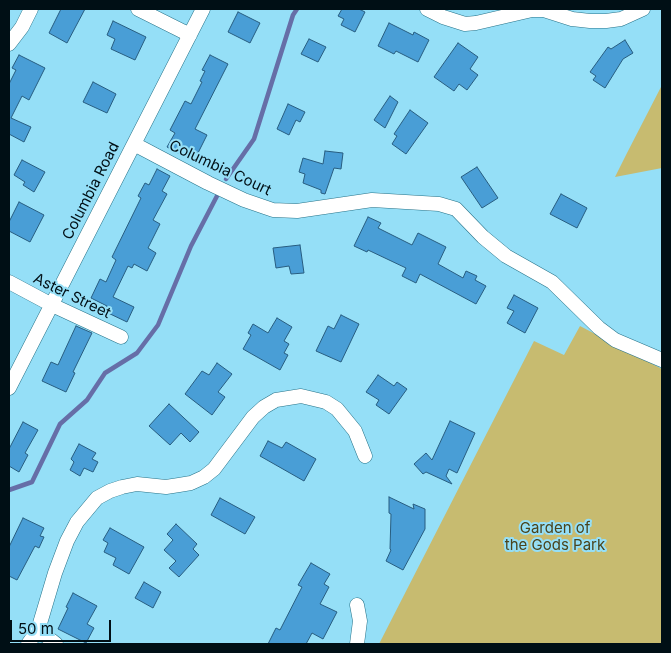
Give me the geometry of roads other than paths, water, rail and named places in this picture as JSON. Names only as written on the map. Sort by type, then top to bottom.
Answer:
[{"type":"street","points":[[9,44],[22,27],[31,9]]},
{"type":"street","points":[[138,9],[190,36]]},
{"type":"street","name":"Columbia Road","points":[[9,388],[203,9]]},
{"type":"street","points":[[427,9],[443,17],[465,24],[476,24],[532,10],[544,10],[572,19],[590,21],[621,19],[643,9]]},
{"type":"street","name":"Columbia Court","points":[[134,144],[244,200],[273,210],[297,210],[372,200],[439,204],[456,209],[483,237],[506,256],[552,282],[599,328],[615,340],[662,360]]},
{"type":"street","name":"Aster Street","points":[[9,282],[52,305],[121,337]]},
{"type":"street","points":[[28,644],[38,630],[55,573],[67,542],[77,522],[97,498],[110,491],[137,484],[179,485],[191,483],[204,477],[214,469],[253,417],[264,407],[276,400],[301,396],[326,402],[337,409],[355,431],[366,456]]},
{"type":"street","points":[[357,605],[360,621],[357,644]]},
{"type":"street","points":[[38,630],[56,644]]},
{"type":"waterway","points":[[226,179],[254,139],[293,15],[297,9]]},
{"type":"waterway","points":[[9,490],[32,482],[60,424],[87,400],[105,373],[137,353],[158,325],[191,246],[217,196]]},
{"type":"park label","name":"Garden of the Gods Park","points":[[555,536]]}]
